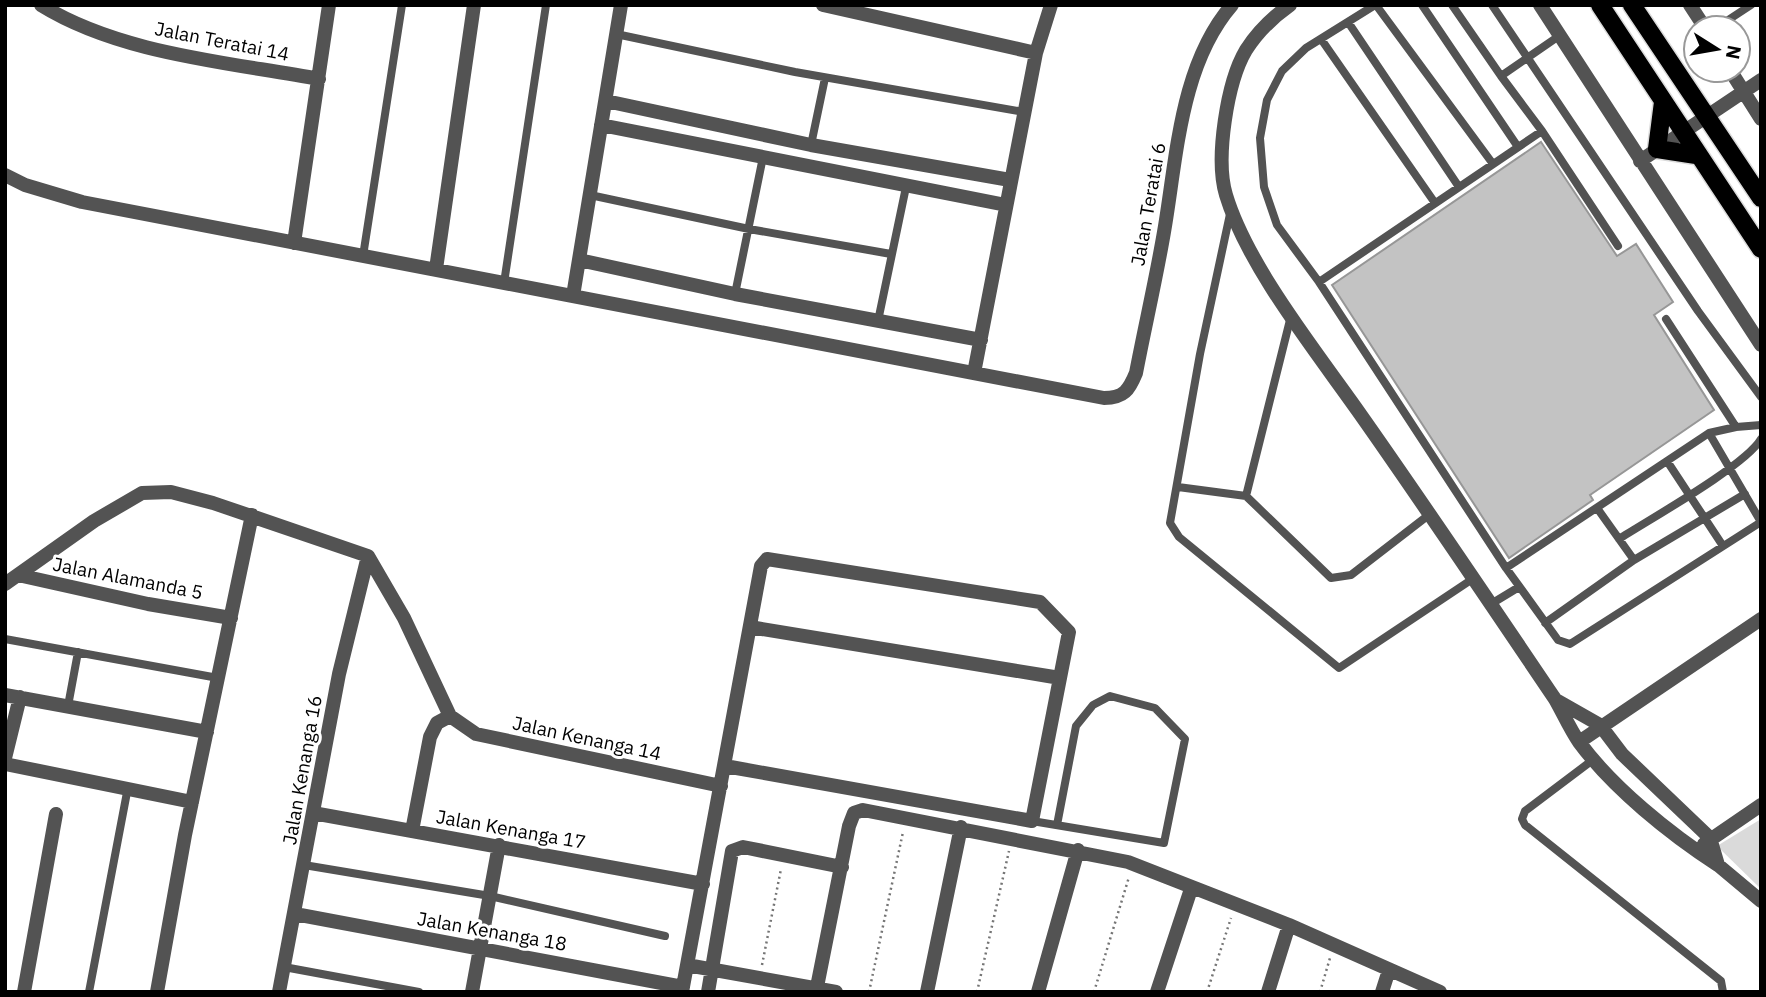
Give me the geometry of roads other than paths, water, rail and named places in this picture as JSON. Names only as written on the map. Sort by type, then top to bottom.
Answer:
[{"type":"main road","points":[[1600,5],[1663,99],[1696,155],[1761,249]]},
{"type":"main road","points":[[1632,5],[1704,117],[1761,198]]},
{"type":"main road","points":[[1663,99],[1657,149],[1696,155]]},
{"type":"street","name":"Jalan Teratai 14","points":[[41,5],[70,23],[134,44],[319,79]]},
{"type":"street","points":[[294,243],[329,5]]},
{"type":"street","points":[[436,269],[474,5]]},
{"type":"street","points":[[573,296],[621,5]]},
{"type":"street","points":[[823,5],[1035,53]]},
{"type":"street","points":[[5,175],[25,185],[82,202],[975,373],[1035,53],[1051,5]]},
{"type":"street","name":"Jalan Teratai 6","points":[[975,373],[1104,398],[1118,398],[1129,389],[1136,373],[1189,94],[1206,48],[1221,18],[1232,5]]},
{"type":"street","points":[[1290,5],[1275,15],[1245,51],[1228,101],[1220,154],[1225,194],[1247,243],[1292,316],[1430,513],[1555,699],[1579,742],[1612,780],[1697,852],[1718,865],[1761,901]]},
{"type":"street","points":[[1539,5],[1761,345]]},
{"type":"street","points":[[1640,161],[1761,80]]},
{"type":"street","points":[[1739,84],[1761,120]]},
{"type":"street","points":[[606,101],[811,145],[1010,180]]},
{"type":"street","points":[[601,125],[1006,205]]},
{"type":"street","points":[[579,260],[735,294],[981,340]]},
{"type":"street","points":[[11,580],[94,521],[142,493],[171,492],[252,515],[368,556],[404,618],[450,716],[437,723],[430,737],[412,831]]},
{"type":"street","points":[[157,992],[192,802],[252,515]]},
{"type":"street","name":"Jalan Kenanga 16","points":[[279,992],[339,674],[368,556]]},
{"type":"street","points":[[682,989],[761,566],[766,559],[1040,602],[1069,632],[1032,821],[725,766]]},
{"type":"street","name":"Jalan Alamanda 5","points":[[11,580],[231,618]]},
{"type":"street","points":[[1579,742],[1600,725],[1761,619]]},
{"type":"street","points":[[750,627],[1060,678]]},
{"type":"street","points":[[5,758],[13,696],[207,732]]},
{"type":"street","points":[[1555,699],[1600,725],[1622,754],[1710,838],[1718,865]]},
{"type":"street","name":"Jalan Kenanga 14","points":[[450,716],[476,734],[721,786]]},
{"type":"street","points":[[5,764],[192,802]]},
{"type":"street","points":[[1697,852],[1710,838],[1761,805]]},
{"type":"street","points":[[817,990],[854,813],[863,810],[1078,850],[1133,864],[1289,925],[1440,992]]},
{"type":"street","name":"Jalan Kenanga 17","points":[[313,813],[703,884]]},
{"type":"street","points":[[24,992],[56,814]]},
{"type":"street","points":[[928,992],[961,827]]},
{"type":"street","points":[[472,992],[499,845]]},
{"type":"street","points":[[708,992],[733,851],[743,847],[842,867]]},
{"type":"street","points":[[1038,992],[1078,850]]},
{"type":"street","points":[[1157,992],[1191,888]]},
{"type":"street","name":"Jalan Kenanga 18","points":[[295,914],[682,989]]},
{"type":"street","points":[[1268,992],[1289,925]]},
{"type":"street","points":[[687,965],[836,992]]},
{"type":"street","points":[[1382,992],[1389,970]]},
{"type":"lane","points":[[363,256],[402,5]]},
{"type":"lane","points":[[504,284],[546,5]]},
{"type":"lane","points":[[1493,164],[1376,5],[1321,39],[1282,72],[1267,100],[1261,138],[1264,187],[1277,225],[1320,282],[1518,587],[1558,640],[1570,644],[1761,522],[1709,433]]},
{"type":"lane","points":[[1422,5],[1518,147]]},
{"type":"lane","points":[[1452,5],[1542,131],[1619,246]]},
{"type":"lane","points":[[1492,5],[1698,311],[1761,397]]},
{"type":"lane","points":[[1348,22],[1459,187]]},
{"type":"lane","points":[[616,34],[825,78],[1024,112]]},
{"type":"lane","points":[[1501,76],[1559,36]]},
{"type":"lane","points":[[1321,39],[1435,203]]},
{"type":"lane","points":[[811,145],[825,78]]},
{"type":"lane","points":[[1320,282],[1542,131]]},
{"type":"lane","points":[[735,294],[763,157]]},
{"type":"lane","points":[[878,321],[906,187]]},
{"type":"lane","points":[[590,195],[749,229],[891,254]]},
{"type":"lane","points":[[1231,207],[1200,354],[1170,523],[1178,537],[1336,667],[1354,659],[1474,578]]},
{"type":"lane","points":[[1246,496],[1292,316]]},
{"type":"lane","points":[[1666,318],[1736,428]]},
{"type":"lane","points":[[1506,568],[1709,433],[1761,425]]},
{"type":"lane","points":[[1619,539],[1759,447]]},
{"type":"lane","points":[[1667,461],[1723,546]]},
{"type":"lane","points":[[1178,487],[1246,496],[1331,578],[1351,575],[1430,513]]},
{"type":"lane","points":[[1545,623],[1634,560],[1745,494]]},
{"type":"lane","points":[[1597,508],[1634,560]]},
{"type":"lane","points":[[1491,604],[1518,587]]},
{"type":"lane","points":[[5,639],[218,678]]},
{"type":"lane","points":[[68,706],[78,652]]},
{"type":"lane","points":[[1032,821],[1164,843],[1185,739],[1155,708],[1110,696],[1093,705],[1076,726],[1057,825]]},
{"type":"lane","points":[[1594,759],[1525,811],[1522,819],[1525,825],[1721,982],[1723,992]]},
{"type":"lane","points":[[89,992],[128,788]]},
{"type":"lane","points":[[304,865],[489,896],[665,936]]},
{"type":"lane","points":[[284,967],[419,992]]}]
